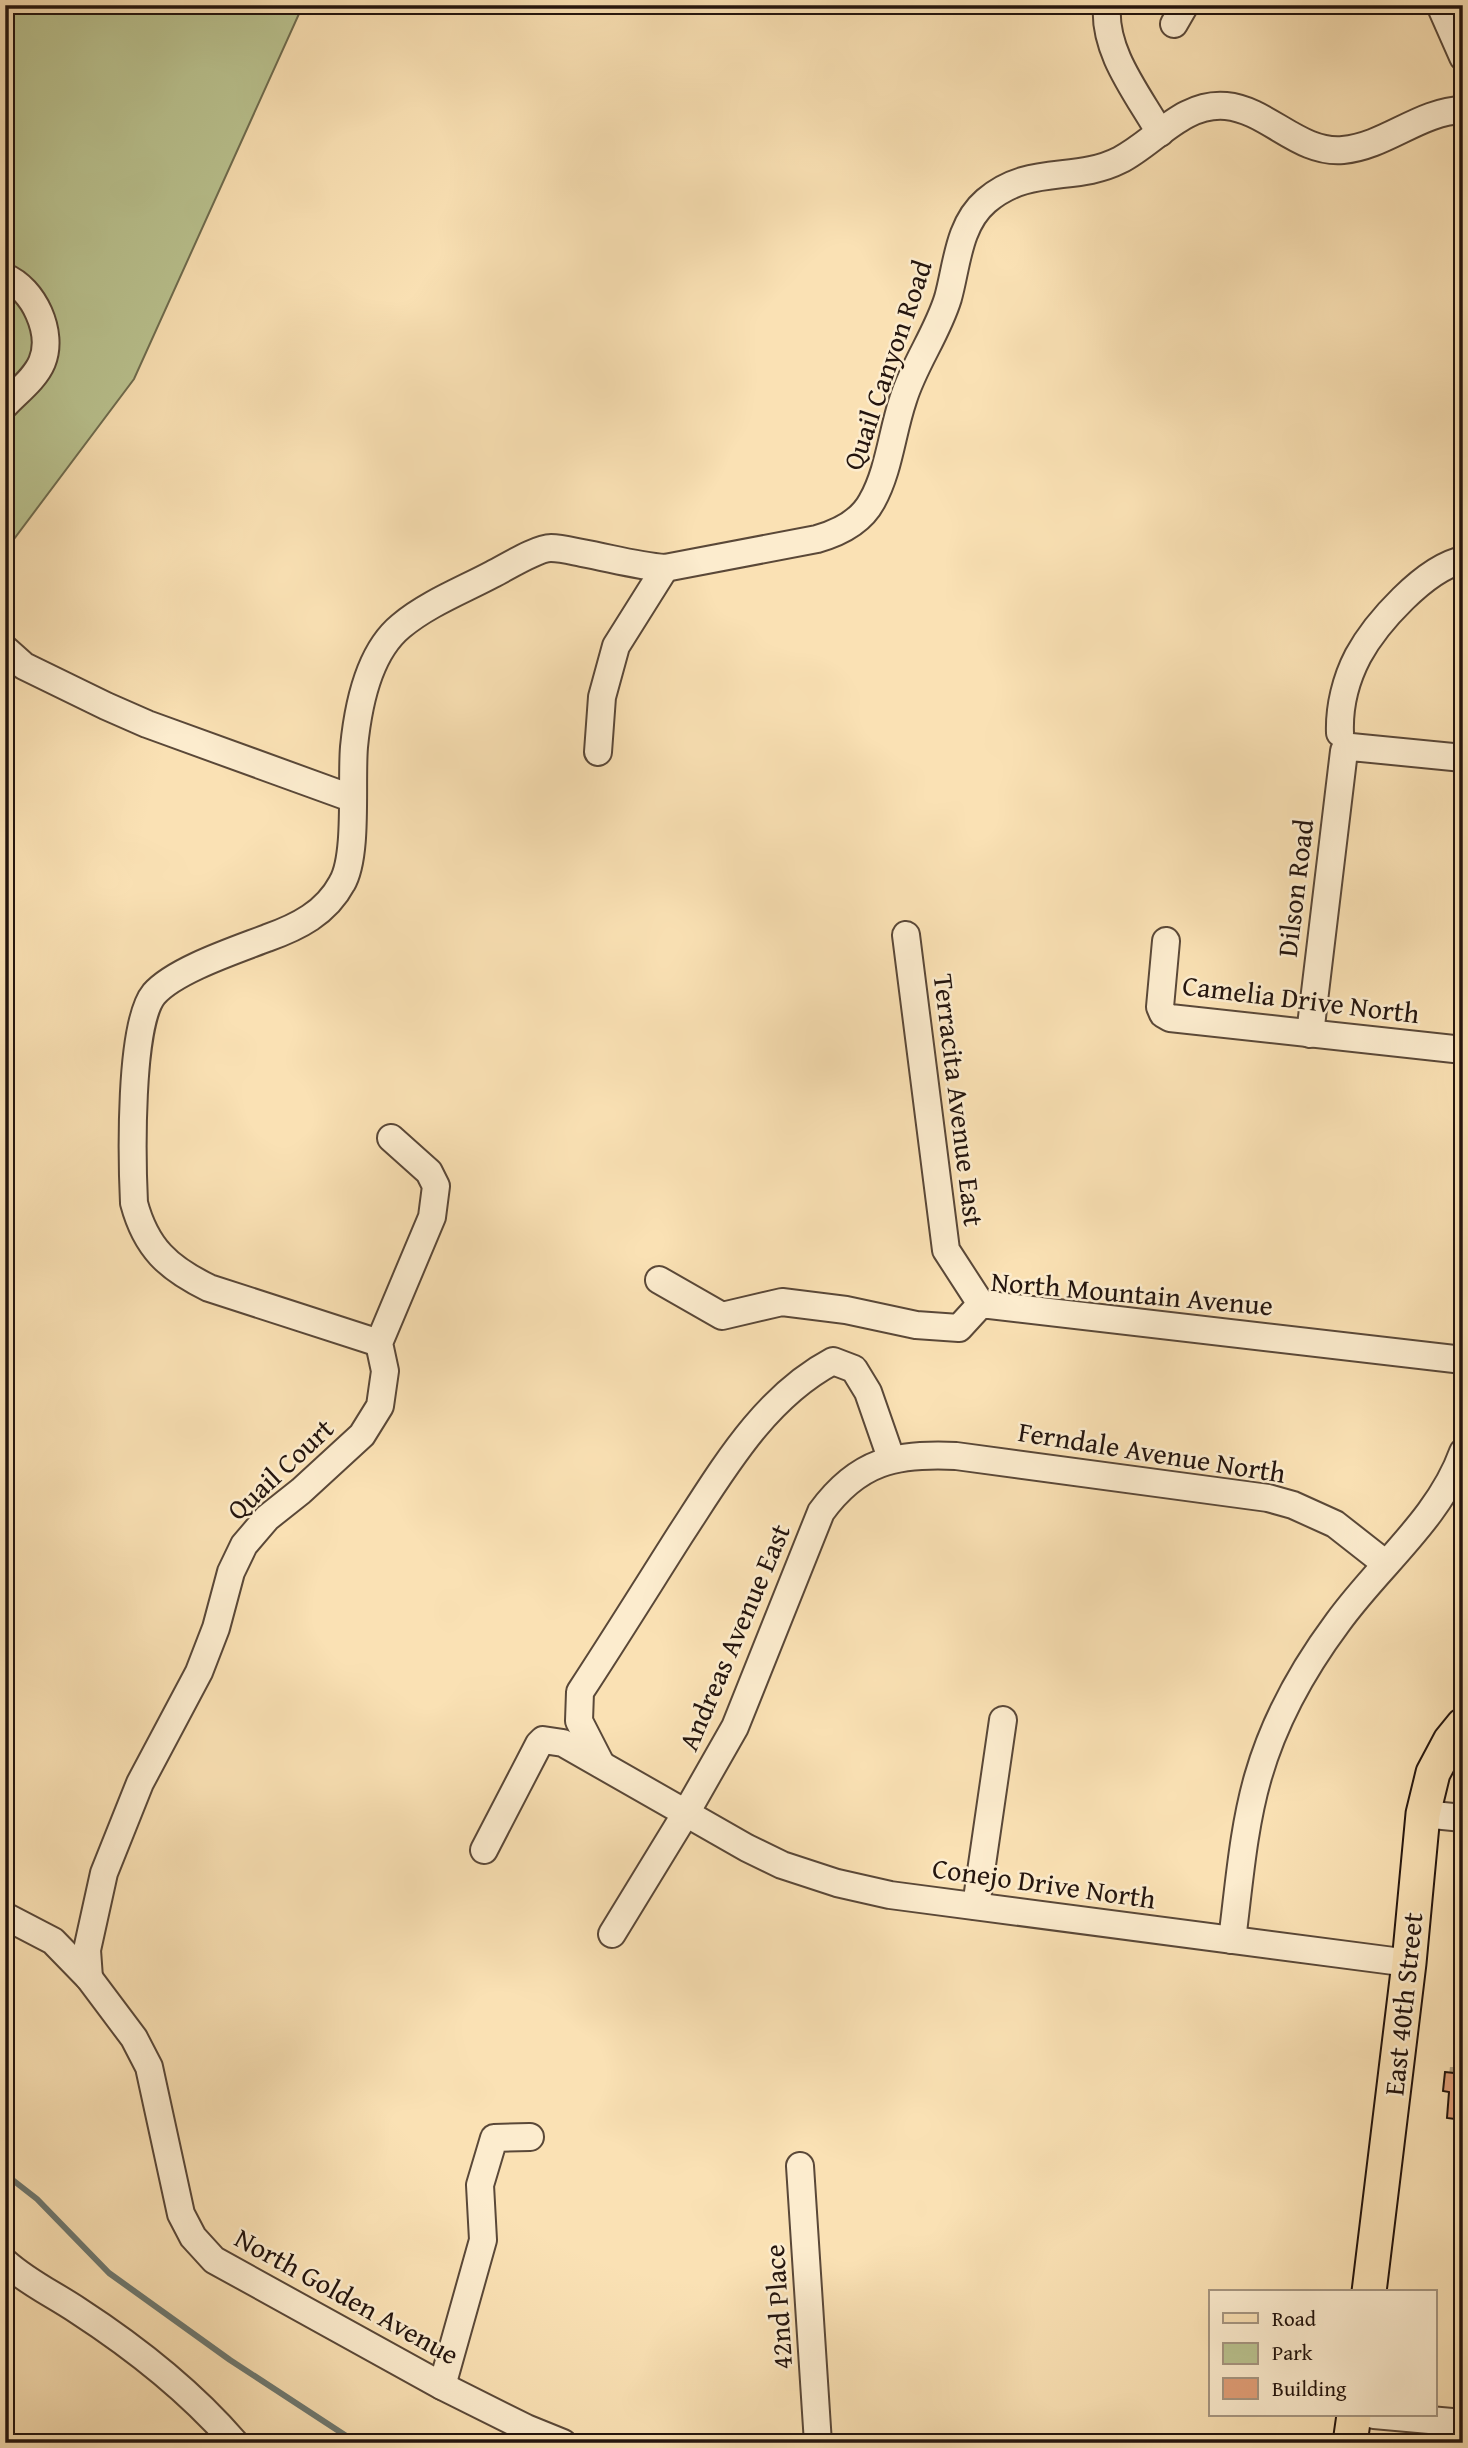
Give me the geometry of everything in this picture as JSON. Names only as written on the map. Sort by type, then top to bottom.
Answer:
[{"type":"main road","name":"East 40th Street","points":[[1369,2290],[1409,1963],[1423,1814],[1433,1773],[1450,1741],[1463,1725]]},
{"type":"main road","points":[[1350,2443],[1354,2416]]},
{"type":"street","points":[[1107,5],[1105,21],[1113,50],[1160,133]]},
{"type":"street","points":[[1440,5],[1463,57]]},
{"type":"street","name":"Quail Canyon Road","points":[[379,1343],[209,1288],[174,1269],[156,1251],[139,1221],[133,1182],[138,1036],[141,1018],[153,995],[167,983],[310,919],[343,883],[352,837],[351,798],[355,743],[366,681],[385,643],[399,627],[450,596],[548,547],[665,568],[817,539],[834,534],[852,523],[872,502],[913,370],[944,310],[961,242],[969,223],[979,208],[1002,190],[1022,180],[1041,175],[1076,173],[1121,160],[1191,111],[1211,106],[1240,108],[1308,143],[1341,150],[1373,143],[1433,116],[1463,110]]},
{"type":"street","points":[[5,277],[12,280],[28,296],[44,326],[46,342],[42,362],[5,405]]},
{"type":"street","name":"Dilson Road","points":[[1310,1034],[1342,761],[1343,741],[1339,715],[1350,674],[1367,642],[1386,617],[1418,585],[1454,562],[1463,560]]},
{"type":"street","points":[[598,752],[602,697],[616,646],[665,568]]},
{"type":"street","points":[[5,649],[24,666],[116,711],[351,798]]},
{"type":"street","points":[[1343,741],[1351,747],[1463,758]]},
{"type":"street","name":"Terracita Avenue East","points":[[906,935],[946,1250],[981,1304]]},
{"type":"street","name":"Camelia Drive North","points":[[1166,941],[1160,1007],[1163,1014],[1170,1018],[1463,1050]]},
{"type":"street","points":[[379,1343],[432,1217],[436,1201],[436,1186],[429,1172],[391,1138]]},
{"type":"street","name":"North Mountain Avenue","points":[[659,1280],[722,1316],[782,1302],[846,1310],[916,1325],[960,1328],[981,1304],[1463,1360]]},
{"type":"street","name":"Quail Court","points":[[89,1978],[87,1950],[104,1873],[140,1783],[199,1672],[216,1628],[231,1572],[244,1545],[267,1518],[362,1435],[380,1406],[385,1371],[379,1343]]},
{"type":"street","points":[[601,1765],[579,1721],[580,1692],[731,1457],[775,1405],[814,1371],[833,1361],[854,1369],[868,1392],[891,1458]]},
{"type":"street","points":[[1232,1940],[1255,1792],[1268,1746],[1304,1672],[1338,1621],[1428,1514],[1454,1476],[1463,1452]]},
{"type":"street","name":"Ferndale Avenue North","points":[[891,1458],[920,1454],[956,1456],[1268,1498],[1335,1524],[1386,1564]]},
{"type":"street","name":"Andreas Avenue East","points":[[612,1934],[735,1727],[821,1512],[837,1491],[858,1475],[891,1458]]},
{"type":"street","points":[[976,1906],[1003,1720]]},
{"type":"street","name":"Conejo Drive North","points":[[484,1850],[538,1744],[543,1740],[563,1743],[747,1848],[782,1865],[837,1883],[890,1895],[1409,1963]]},
{"type":"street","points":[[1423,1814],[1463,1818]]},
{"type":"street","name":"North Golden Avenue","points":[[5,1916],[53,1941],[89,1978],[134,2038],[149,2067],[181,2214],[193,2237],[214,2260],[442,2386],[526,2428],[563,2443]]},
{"type":"street","points":[[442,2386],[483,2240],[480,2185],[494,2138],[530,2137]]},
{"type":"street","name":"42nd Place","points":[[800,2166],[818,2443]]},
{"type":"street","points":[[5,2262],[37,2287],[78,2310],[142,2357],[199,2403],[235,2443]]},
{"type":"street","points":[[1385,2416],[1463,2423]]},
{"type":"green space","points":[[5,5],[303,5],[134,379],[5,551]]},
{"type":"building","points":[[1445,2072],[1463,2074],[1463,2120],[1447,2118],[1449,2092],[1443,2091]]},
{"type":"waterway","points":[[5,2174],[37,2199],[109,2273],[230,2360],[357,2443]]}]
